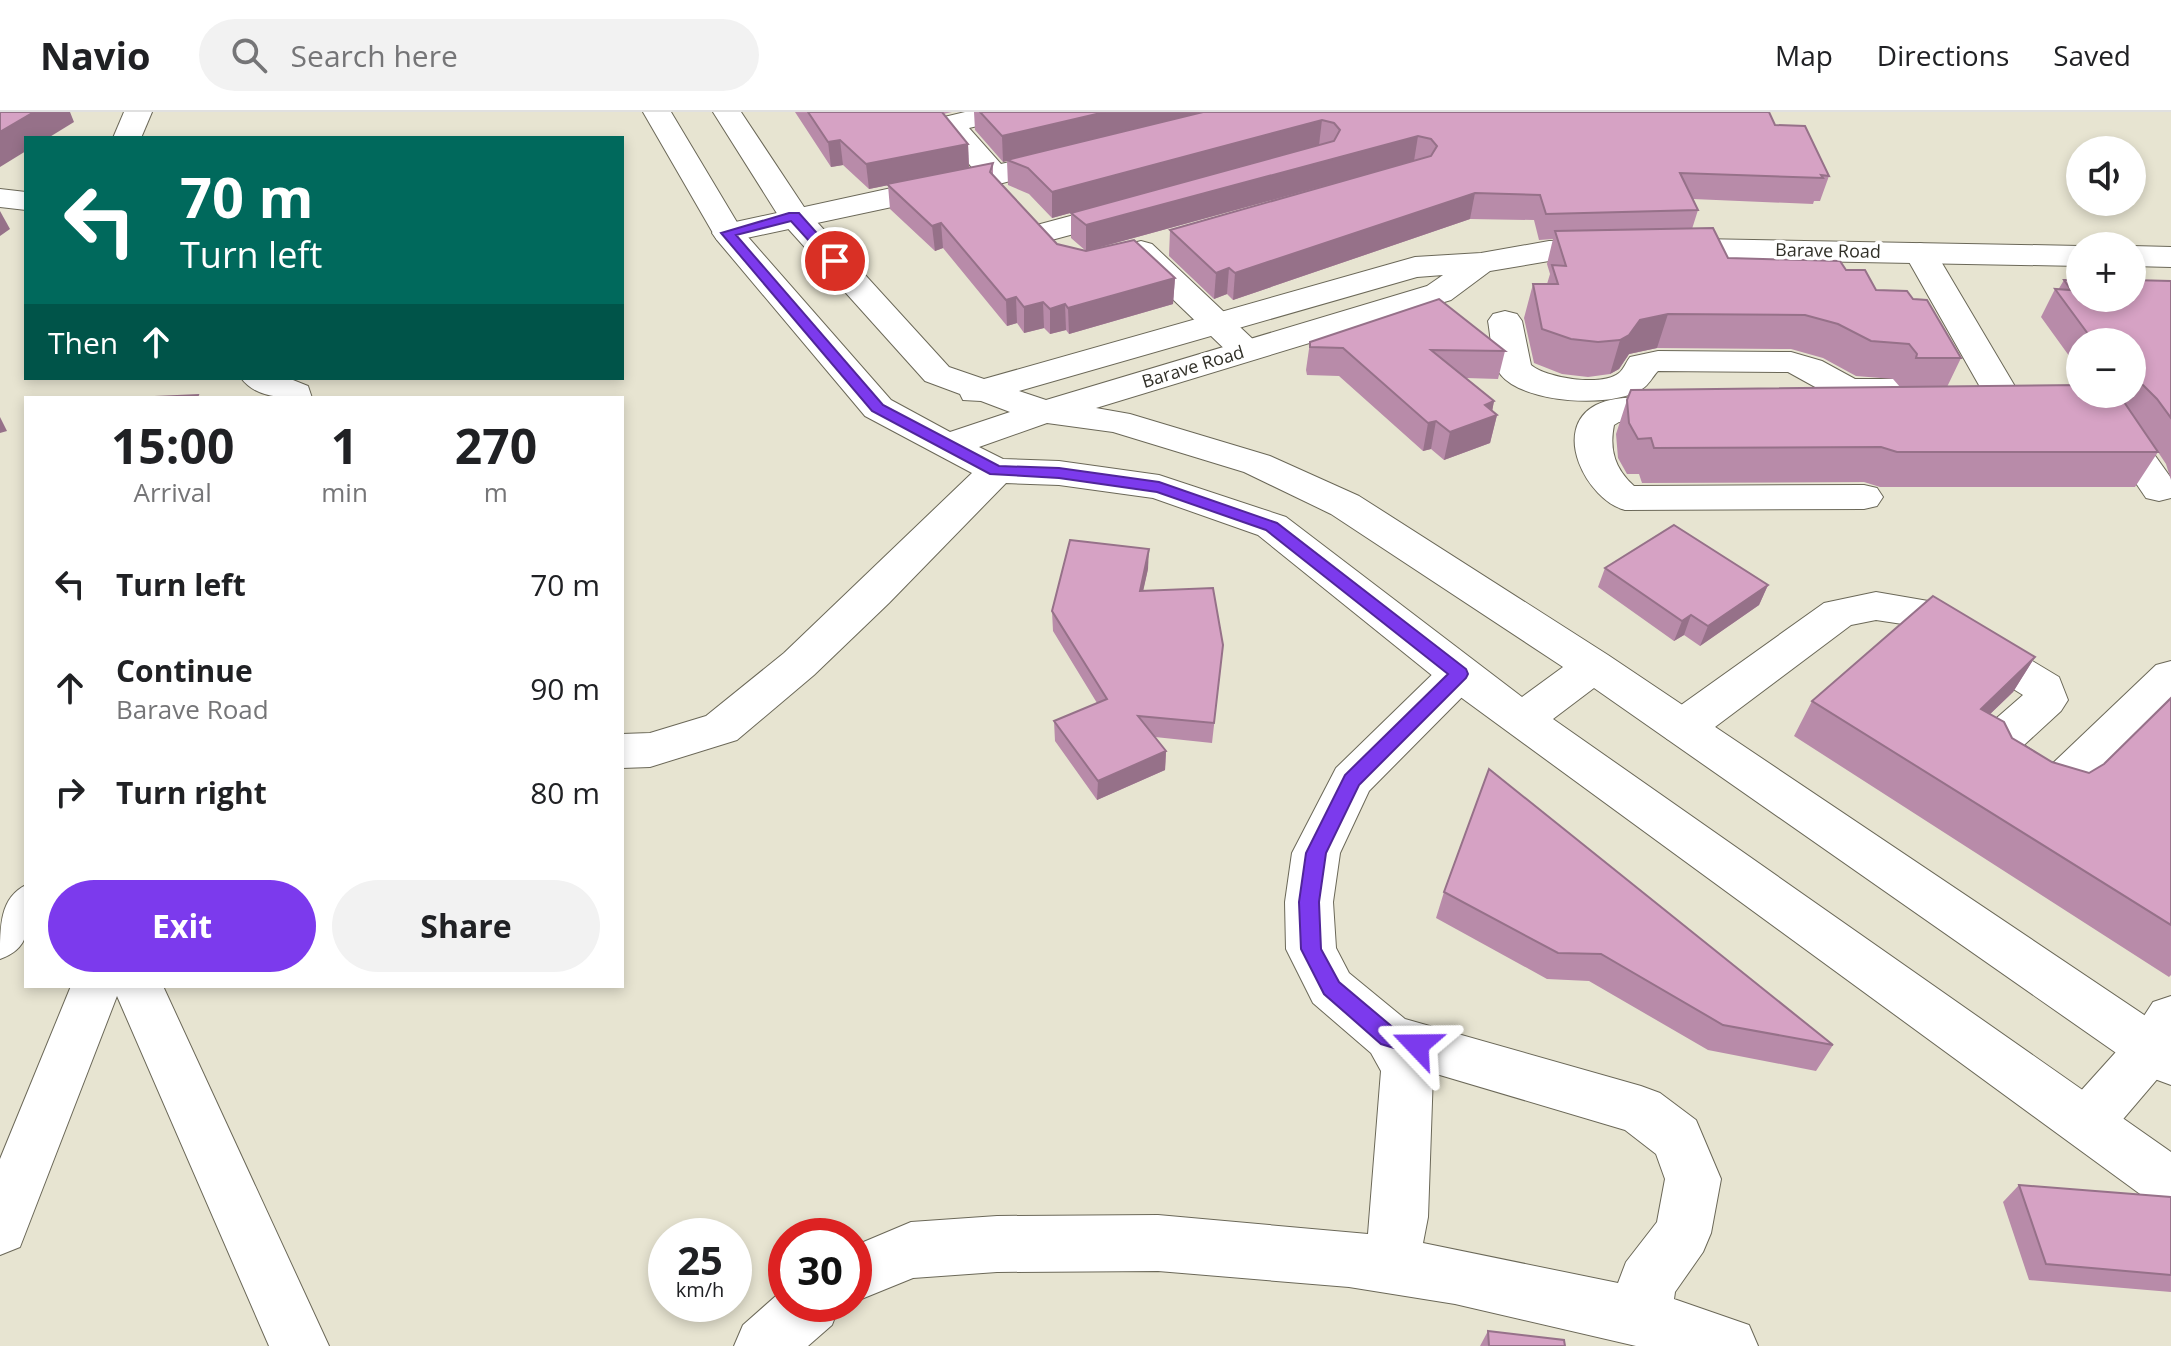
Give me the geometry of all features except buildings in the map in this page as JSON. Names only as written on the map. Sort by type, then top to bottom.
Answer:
[{"type":"street","points":[[128,136],[138,112]]},
{"type":"street","points":[[657,112],[728,233],[878,408],[996,471],[1059,473],[1159,487],[1272,526],[1459,674],[2088,1121],[2171,1184]]},
{"type":"street","points":[[727,112],[794,216],[937,374],[1045,412],[1117,422],[1257,464],[1345,505],[2164,1043],[2088,1121]]},
{"type":"street","points":[[944,118],[1002,112]]},
{"type":"street","points":[[944,118],[1018,204],[1085,261],[1156,247],[1216,322],[1246,351]]},
{"type":"street","points":[[1018,204],[1100,150]]},
{"type":"street","points":[[0,198],[24,201]]},
{"type":"street","points":[[728,233],[794,216],[1018,204],[1151,204]]},
{"type":"street","name":"Barave Road","points":[[902,420],[984,389],[1415,267],[1481,263],[1549,251],[1645,248],[2066,256]]},
{"type":"street","points":[[1818,408],[2024,405],[1979,354],[1920,253]]},
{"type":"street","points":[[2146,256],[2171,257]]},
{"type":"street","name":"Barave Road","points":[[947,445],[1045,412],[1439,293],[1481,263]]},
{"type":"street","points":[[1505,321],[1514,369],[1529,381],[1549,387],[1612,389],[1637,376],[1642,364],[1658,361],[1791,362],[1810,368],[1848,390],[1951,390],[1959,384],[1954,371],[1959,362],[1979,354]]},
{"type":"street","points":[[264,380],[294,396]]},
{"type":"street","points":[[2086,408],[2114,422],[2159,489]]},
{"type":"street","points":[[1722,409],[1611,411],[1597,420],[1591,443],[1603,480],[1625,498],[1864,497]]},
{"type":"street","points":[[1059,473],[1088,418]]},
{"type":"street","points":[[624,751],[650,750],[721,728],[832,634],[996,471]]},
{"type":"street","points":[[1683,727],[1839,613],[1876,606],[1919,612],[2044,688],[2046,700],[2000,741],[2006,758],[2045,782],[2060,784],[2171,676]]},
{"type":"street","points":[[1523,719],[1593,666]]},
{"type":"street","points":[[1390,1266],[1400,1217],[1407,1069],[1389,1037],[1331,988],[1311,949],[1309,902],[1316,853],[1352,780],[1459,674]]},
{"type":"street","points":[[0,938],[24,908]]},
{"type":"street","points":[[0,1228],[95,988]]},
{"type":"street","points":[[139,988],[299,1346]]},
{"type":"street","points":[[1389,1037],[1641,1110],[1677,1138],[1693,1179],[1683,1233],[1647,1282],[1642,1318]]},
{"type":"street","points":[[872,1266],[911,1250],[997,1244],[1158,1243],[1349,1259],[1455,1276],[1642,1318],[1728,1346]]},
{"type":"street","points":[[764,1346],[791,1322]]},
{"type":"route","points":[[835,261],[794,216],[728,233],[878,408],[996,471],[1059,473],[1159,487],[1272,526],[1459,674],[1352,780],[1316,853],[1309,902],[1311,949],[1331,988],[1389,1037],[1417,1045]]}]
